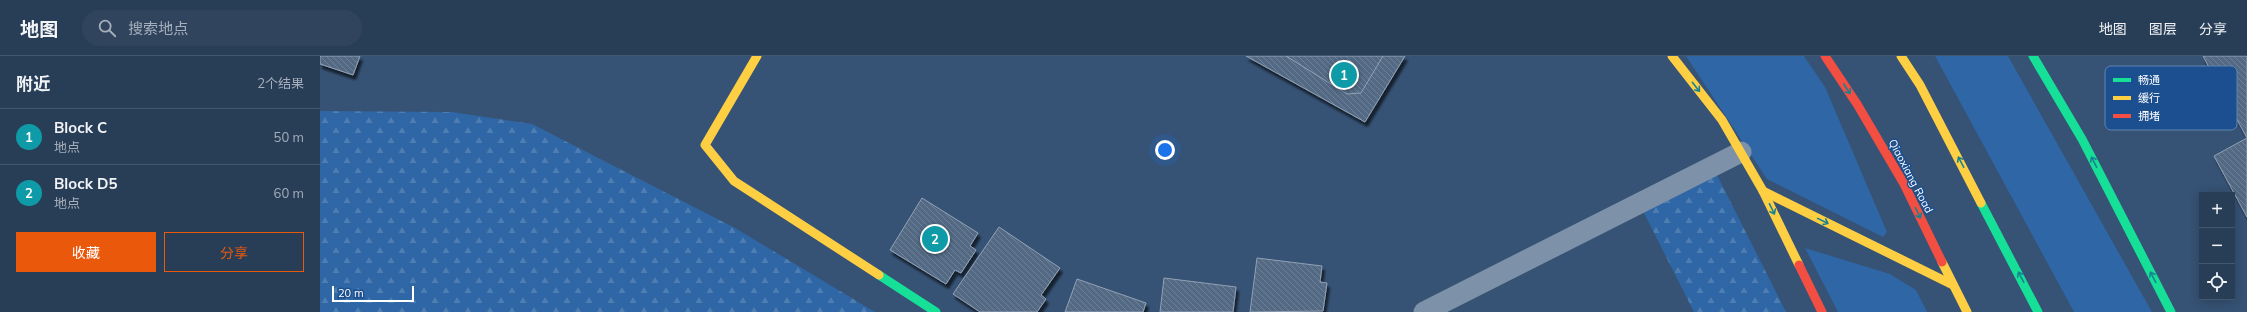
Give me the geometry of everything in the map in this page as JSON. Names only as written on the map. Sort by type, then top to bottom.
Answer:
[{"type":"main road","points":[[757,56],[705,145],[734,181],[936,312]]},
{"type":"main road","points":[[1672,56],[1722,120],[1741,152],[1763,191],[1822,312]]},
{"type":"main road","name":"Qiaoxiang Road","points":[[1825,56],[1857,104],[1904,184],[1967,312]]},
{"type":"main road","points":[[1901,56],[1920,85],[2038,312]]},
{"type":"main road","points":[[2033,56],[2082,139],[2171,312]]},
{"type":"main road","points":[[1763,191],[1953,285]]},
{"type":"street","points":[[1424,312],[1741,152]]},
{"type":"green space","points":[[1686,56],[1804,56],[1825,87],[1887,232],[1883,237],[1767,179]]},
{"type":"green space","points":[[1935,56],[2008,56],[2152,312],[2074,312]]},
{"type":"green space","points":[[320,111],[452,112],[532,124],[735,228],[875,312],[320,312]]},
{"type":"green space","points":[[1716,173],[1786,312],[1694,312],[1642,209]]},
{"type":"green space","points":[[1805,248],[1890,274],[1916,290],[1927,312],[1838,312]]},
{"type":"building","points":[[320,56],[360,56],[353,75],[320,64]]},
{"type":"building","points":[[1246,56],[1405,56],[1365,122]]},
{"type":"building","points":[[1286,56],[1383,56],[1361,93],[1347,94]]},
{"type":"building","points":[[2203,56],[2247,56],[2247,138],[2237,119],[2237,66],[2208,66]]},
{"type":"building","points":[[2247,138],[2247,217],[2235,195],[2235,192],[2233,192],[2214,156]]},
{"type":"building","points":[[922,198],[978,233],[970,246],[976,250],[961,273],[955,270],[946,284],[890,250]]},
{"type":"building","points":[[999,227],[1060,268],[1041,295],[1046,299],[1037,312],[980,312],[953,294]]},
{"type":"building","points":[[1257,258],[1322,266],[1320,282],[1327,283],[1323,311],[1250,312]]},
{"type":"building","points":[[1164,278],[1236,287],[1233,312],[1160,312]]},
{"type":"building","points":[[1077,279],[1146,303],[1143,312],[1065,312]]},
{"type":"traffic: fast","points":[[2033,56],[2082,139],[2171,312]]},
{"type":"traffic: fast","points":[[1981,203],[2038,312]]},
{"type":"traffic: fast","points":[[879,275],[936,312]]},
{"type":"traffic: slow","points":[[757,56],[705,145],[734,181],[879,275]]},
{"type":"traffic: slow","points":[[1672,56],[1722,120],[1763,191],[1799,265]]},
{"type":"traffic: slow","points":[[1901,56],[1920,85],[1981,203]]},
{"type":"traffic: slow","points":[[1763,191],[1953,285]]},
{"type":"traffic: slow","points":[[1942,262],[1967,312]]},
{"type":"traffic: jam","points":[[1825,56],[1857,104],[1904,184],[1942,262]]},
{"type":"traffic: jam","points":[[1799,265],[1822,312]]},
{"type":"place","name":"Block C","points":[[1344,75]]},
{"type":"place","name":"Block D5","points":[[935,239]]}]
